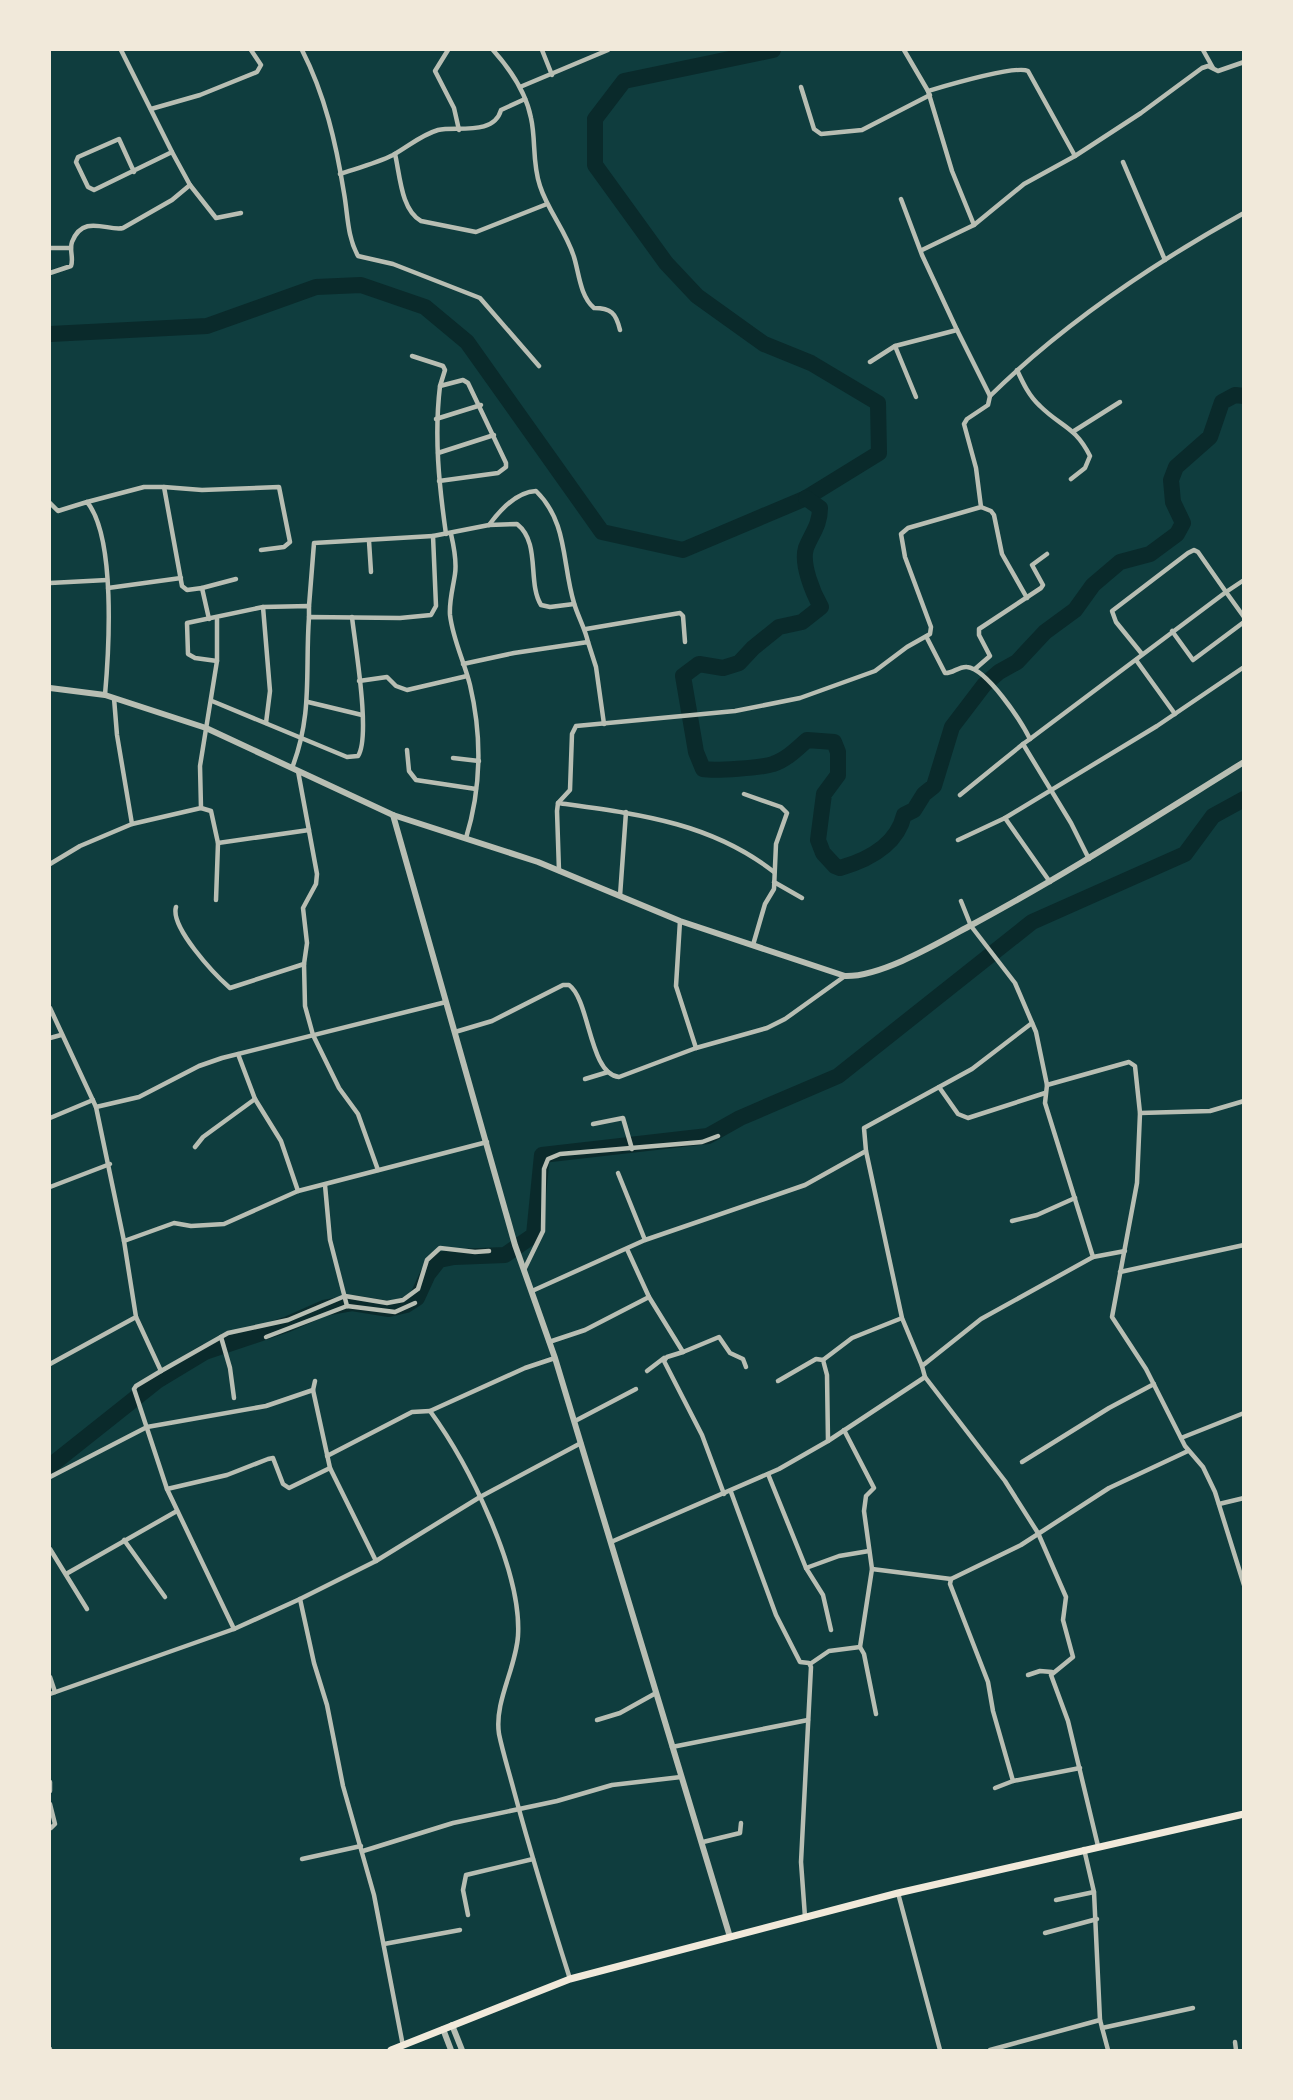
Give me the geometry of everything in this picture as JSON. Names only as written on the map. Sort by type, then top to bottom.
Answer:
[{"type":"main road","points":[[391,2050],[570,1979],[898,1893],[1244,1814]]},
{"type":"street","points":[[121,50],[190,185],[216,218],[241,213]]},
{"type":"street","points":[[151,110],[200,95],[257,72],[261,65],[252,51],[259,50]]},
{"type":"street","points":[[302,50],[321,92],[340,174],[350,240],[358,256],[393,264],[480,298],[538,366]]},
{"type":"street","points":[[448,50],[435,71],[454,108],[459,130]]},
{"type":"street","points":[[493,50],[520,87],[525,99],[531,118],[532,154],[547,204],[571,249],[588,302],[594,308],[609,308],[617,319],[620,330]]},
{"type":"street","points":[[542,50],[552,75]]},
{"type":"street","points":[[520,87],[608,50]]},
{"type":"street","points":[[904,50],[929,93],[952,171],[974,225]]},
{"type":"street","points":[[1203,50],[1214,71]]},
{"type":"street","points":[[1214,71],[1244,62]]},
{"type":"street","points":[[922,249],[974,225],[1024,184],[1075,156],[1141,113],[1202,68],[1208,66],[1214,71]]},
{"type":"street","points":[[801,87],[814,129],[821,134],[862,130],[929,93],[1023,69],[1033,79],[1075,156]]},
{"type":"street","points":[[340,174],[395,154],[429,133],[441,130],[466,131],[486,124],[498,117],[501,111],[525,99]]},
{"type":"street","points":[[134,172],[119,140],[76,159],[90,190],[134,172],[172,152]]},
{"type":"street","points":[[395,154],[408,208],[413,217],[421,221],[476,232],[547,204]]},
{"type":"street","points":[[1123,162],[1165,260]]},
{"type":"street","points":[[50,273],[71,266],[70,248],[73,239],[88,226],[103,225],[118,230],[123,228],[172,200],[190,185]]},
{"type":"street","points":[[902,199],[922,249],[922,255],[990,396]]},
{"type":"street","points":[[981,507],[976,468],[964,424],[967,418],[988,405],[990,396],[1017,370],[1098,303],[1244,213]]},
{"type":"street","points":[[50,248],[70,248]]},
{"type":"street","points":[[870,362],[895,346],[957,330]]},
{"type":"street","points":[[895,346],[916,397]]},
{"type":"street","points":[[412,356],[443,366],[445,370],[440,386],[436,419],[439,481],[456,566],[450,612],[456,646],[467,676],[476,721],[479,761],[472,818],[466,838]]},
{"type":"street","points":[[1017,370],[1030,396],[1039,406],[1074,431],[1088,451],[1090,460],[1071,479]]},
{"type":"street","points":[[439,481],[503,471],[506,463],[481,405],[466,381],[440,386]]},
{"type":"street","points":[[1074,431],[1120,402]]},
{"type":"street","points":[[436,419],[481,405]]},
{"type":"street","points":[[438,453],[494,435]]},
{"type":"street","points":[[50,503],[58,511],[144,486],[202,490],[279,487],[290,542],[284,547],[261,550]]},
{"type":"street","points":[[164,487],[184,589],[202,588],[236,579]]},
{"type":"street","points":[[489,525],[502,507],[536,491],[552,510],[559,524],[574,604],[586,629],[596,668],[604,724]]},
{"type":"street","points":[[87,502],[98,521],[108,588],[108,665],[105,695]]},
{"type":"street","points":[[559,871],[558,803],[570,790],[573,729],[697,715],[800,698],[875,671],[907,647],[927,638],[931,627],[905,557],[901,534],[908,528],[981,507],[991,511],[994,515],[1002,554],[1027,598]]},
{"type":"street","points":[[378,1170],[358,1114],[339,1088],[313,1035],[303,991],[307,943],[303,908],[316,884],[317,874],[295,769],[308,702],[309,606],[315,543],[433,536],[489,525],[517,524],[522,530],[534,564],[541,605],[550,607],[574,604]]},
{"type":"street","points":[[309,617],[419,617],[434,612],[436,606],[433,536]]},
{"type":"street","points":[[369,541],[370,572]]},
{"type":"street","points":[[1142,654],[1114,619],[1112,611],[1194,550],[1198,552],[1244,617]]},
{"type":"street","points":[[975,669],[990,656],[979,635],[979,629],[1043,585],[1032,565],[1047,554]]},
{"type":"street","points":[[108,588],[181,578]]},
{"type":"street","points":[[50,583],[107,580]]},
{"type":"street","points":[[960,795],[1172,631],[1244,580]]},
{"type":"street","points":[[202,588],[209,619]]},
{"type":"street","points":[[217,661],[195,658],[187,651],[188,623],[217,619],[264,607],[309,606]]},
{"type":"street","points":[[264,607],[270,691],[266,723]]},
{"type":"street","points":[[586,629],[680,613],[683,616],[686,642]]},
{"type":"street","points":[[212,701],[353,758],[358,756],[362,746],[362,715],[352,617]]},
{"type":"street","points":[[201,808],[200,765],[217,661],[217,619]]},
{"type":"street","points":[[1172,631],[1193,660],[1244,622]]},
{"type":"street","points":[[927,638],[945,674],[963,667],[975,669],[1006,702],[1030,739]]},
{"type":"street","points":[[463,664],[514,653],[588,642]]},
{"type":"street","points":[[1136,660],[1175,714]]},
{"type":"street","points":[[958,840],[1005,818],[1050,788],[1175,714],[1244,667]]},
{"type":"street","points":[[359,681],[387,677],[396,686],[407,690],[467,676]]},
{"type":"street","points":[[50,687],[105,695],[206,728],[393,815],[559,871],[680,921],[845,976],[861,974],[917,954],[971,926],[1051,883],[1243,763]]},
{"type":"street","points":[[114,698],[117,735],[132,824]]},
{"type":"street","points":[[308,702],[362,715]]},
{"type":"street","points":[[1023,744],[1089,859]]},
{"type":"street","points":[[407,750],[409,771],[416,780],[476,789]]},
{"type":"street","points":[[453,758],[479,761]]},
{"type":"street","points":[[744,794],[781,807],[787,813],[777,844],[774,882],[753,945]]},
{"type":"street","points":[[558,803],[626,812],[700,831],[737,846],[774,872]]},
{"type":"street","points":[[50,864],[80,846],[132,824],[208,808],[213,814],[218,843],[216,900]]},
{"type":"street","points":[[620,896],[626,812]]},
{"type":"street","points":[[393,815],[515,1245],[575,1421],[730,1937]]},
{"type":"street","points":[[1005,818],[1051,883]]},
{"type":"street","points":[[218,843],[309,830]]},
{"type":"street","points":[[774,882],[802,898]]},
{"type":"street","points":[[961,901],[971,926],[1012,978],[1032,1023],[1047,1085],[1045,1103],[1094,1257]]},
{"type":"street","points":[[176,907],[174,913],[183,936],[230,988],[304,964]]},
{"type":"street","points":[[680,921],[676,986],[696,1048]]},
{"type":"street","points":[[455,1032],[480,1026],[563,985],[569,985],[577,994],[596,1049],[608,1072],[613,1076],[624,1076],[696,1048],[767,1028],[785,1019],[845,976]]},
{"type":"street","points":[[96,1107],[139,1097],[199,1066],[238,1054],[446,1002]]},
{"type":"street","points":[[50,1008],[96,1107],[110,1164],[136,1317],[161,1371]]},
{"type":"street","points":[[1028,1675],[1040,1671],[1052,1672],[1073,1657],[1063,1620],[1066,1597],[1038,1533],[1005,1481],[925,1377],[902,1318],[866,1151],[864,1128],[987,1059],[1032,1023]]},
{"type":"street","points":[[50,1038],[61,1035]]},
{"type":"street","points":[[238,1054],[255,1099],[280,1141],[298,1191]]},
{"type":"street","points":[[1047,1085],[1133,1063],[1140,1113],[1137,1183],[1112,1317],[1154,1384],[1188,1451],[1203,1467],[1219,1504],[1244,1585]]},
{"type":"street","points":[[585,1079],[608,1072]]},
{"type":"street","points":[[939,1087],[958,1114],[968,1118],[1045,1093]]},
{"type":"street","points":[[195,1147],[203,1137],[255,1099]]},
{"type":"street","points":[[50,1118],[93,1100]]},
{"type":"street","points":[[1140,1113],[1210,1111],[1244,1101]]},
{"type":"street","points":[[593,1124],[623,1118],[631,1148]]},
{"type":"street","points":[[524,1270],[543,1232],[544,1169],[548,1159],[560,1155],[702,1142],[718,1136]]},
{"type":"street","points":[[124,1241],[174,1223],[190,1226],[224,1224],[298,1191],[487,1142]]},
{"type":"street","points":[[532,1291],[645,1240],[805,1185],[866,1151]]},
{"type":"street","points":[[50,1187],[110,1164]]},
{"type":"street","points":[[618,1173],[645,1240]]},
{"type":"street","points":[[325,1185],[330,1240],[346,1306]]},
{"type":"street","points":[[1012,1221],[1037,1215],[1075,1198]]},
{"type":"street","points":[[1120,1272],[1244,1245]]},
{"type":"street","points":[[234,1629],[167,1489],[134,1389],[161,1371],[241,1329],[288,1320],[345,1297],[394,1307],[414,1294],[427,1260],[440,1248],[475,1252],[489,1251]]},
{"type":"street","points":[[627,1249],[649,1297],[683,1352]]},
{"type":"street","points":[[922,1366],[981,1318],[1094,1257],[1125,1251]]},
{"type":"street","points":[[549,1342],[585,1330],[649,1297]]},
{"type":"street","points":[[266,1337],[346,1306],[394,1307],[415,1303]]},
{"type":"street","points":[[50,1364],[136,1317]]},
{"type":"street","points":[[778,1381],[816,1359],[823,1360],[852,1338],[902,1318]]},
{"type":"street","points":[[647,1371],[664,1358],[719,1337],[730,1353],[743,1359],[746,1367]]},
{"type":"street","points":[[221,1338],[227,1356],[234,1398]]},
{"type":"street","points":[[327,1456],[412,1412],[430,1410],[514,1372],[555,1358]]},
{"type":"street","points":[[664,1358],[702,1435],[724,1494]]},
{"type":"street","points":[[823,1360],[827,1375],[828,1442]]},
{"type":"street","points":[[611,1542],[768,1474],[828,1442],[925,1377]]},
{"type":"street","points":[[315,1381],[313,1390],[330,1468],[376,1561]]},
{"type":"street","points":[[1022,1462],[1100,1413],[1154,1384]]},
{"type":"street","points":[[575,1421],[636,1389]]},
{"type":"street","points":[[50,1477],[52,1471],[147,1427],[266,1406],[313,1390]]},
{"type":"street","points":[[430,1410],[480,1497],[507,1566],[518,1620],[518,1639],[506,1686],[499,1732],[533,1859],[570,1979]]},
{"type":"street","points":[[1181,1438],[1244,1413]]},
{"type":"street","points":[[844,1430],[874,1488],[866,1497],[864,1511],[872,1569],[860,1647],[866,1663],[876,1714]]},
{"type":"street","points":[[50,1677],[52,1693],[234,1629],[376,1561],[480,1497],[580,1443]]},
{"type":"street","points":[[872,1569],[951,1579],[1038,1533],[1109,1488],[1188,1451]]},
{"type":"street","points":[[167,1489],[227,1475],[273,1458],[283,1484],[289,1488],[330,1468]]},
{"type":"street","points":[[768,1474],[806,1568],[824,1595],[831,1630]]},
{"type":"street","points":[[730,1492],[776,1615],[800,1662],[810,1664],[830,1651],[860,1647]]},
{"type":"street","points":[[1219,1504],[1244,1498]]},
{"type":"street","points":[[66,1574],[177,1511]]},
{"type":"street","points":[[124,1540],[165,1597]]},
{"type":"street","points":[[50,1550],[87,1609]]},
{"type":"street","points":[[806,1568],[839,1556],[869,1551]]},
{"type":"street","points":[[951,1579],[950,1584],[988,1682],[993,1711],[1013,1781]]},
{"type":"street","points":[[300,1599],[314,1663],[327,1706],[343,1786],[362,1848],[384,1944],[403,2046]]},
{"type":"street","points":[[805,1917],[801,1862],[810,1664]]},
{"type":"street","points":[[1052,1672],[1080,1768],[1098,1846]]},
{"type":"street","points":[[597,1720],[620,1713],[656,1693]]},
{"type":"street","points":[[672,1748],[808,1720]]},
{"type":"street","points":[[995,1788],[1013,1781],[1080,1768]]},
{"type":"street","points":[[302,1859],[362,1848],[453,1823],[557,1802],[620,1784],[681,1777]]},
{"type":"street","points":[[50,1782],[50,1791]]},
{"type":"street","points":[[50,1804],[56,1824],[51,1828]]},
{"type":"street","points":[[703,1842],[739,1834],[741,1823]]},
{"type":"street","points":[[1084,1849],[1094,1892],[1097,1918],[1100,2020],[1107,2050]]},
{"type":"street","points":[[468,1915],[463,1890],[467,1874],[533,1859]]},
{"type":"street","points":[[1056,1900],[1094,1892]]},
{"type":"street","points":[[898,1893],[940,2050]]},
{"type":"street","points":[[1045,1934],[1097,1918]]},
{"type":"street","points":[[384,1944],[459,1930]]},
{"type":"street","points":[[1102,2028],[1193,2008]]},
{"type":"street","points":[[990,2050],[1100,2020]]},
{"type":"street","points":[[452,2025],[462,2050]]},
{"type":"street","points":[[443,2029],[451,2050]]},
{"type":"street","points":[[1235,2042],[1236,2050]]},
{"type":"waterway","points":[[50,334],[207,326],[316,287],[361,285],[425,307],[467,342],[602,532],[683,550],[806,498],[879,453],[878,403],[811,363],[764,344],[697,296],[666,263],[595,165],[595,119],[624,81],[773,50]]},
{"type":"waterway","points":[[806,498],[820,508],[817,524],[806,548],[805,562],[821,607],[802,622],[779,627],[739,663],[723,668],[699,664],[683,676],[696,752],[703,769],[749,768],[767,765],[787,757],[807,740],[834,742],[838,752],[838,775],[824,794],[818,840],[823,853],[835,866],[840,868],[861,861],[880,850],[895,835],[904,815],[914,810],[924,794],[934,786],[952,727],[984,685],[999,672],[1017,662],[1045,632],[1075,610],[1093,585],[1120,562],[1150,554],[1177,534],[1183,523],[1173,502],[1171,480],[1176,467],[1210,437],[1222,402],[1235,395],[1244,396]]},
{"type":"waterway","points":[[50,1466],[157,1381],[205,1352],[288,1324],[324,1308],[352,1303],[389,1309],[406,1305],[417,1298],[428,1274],[439,1260],[454,1257],[505,1255],[534,1235],[542,1155],[708,1136],[740,1118],[838,1076],[1032,922],[1185,854],[1213,816],[1244,799]]}]
